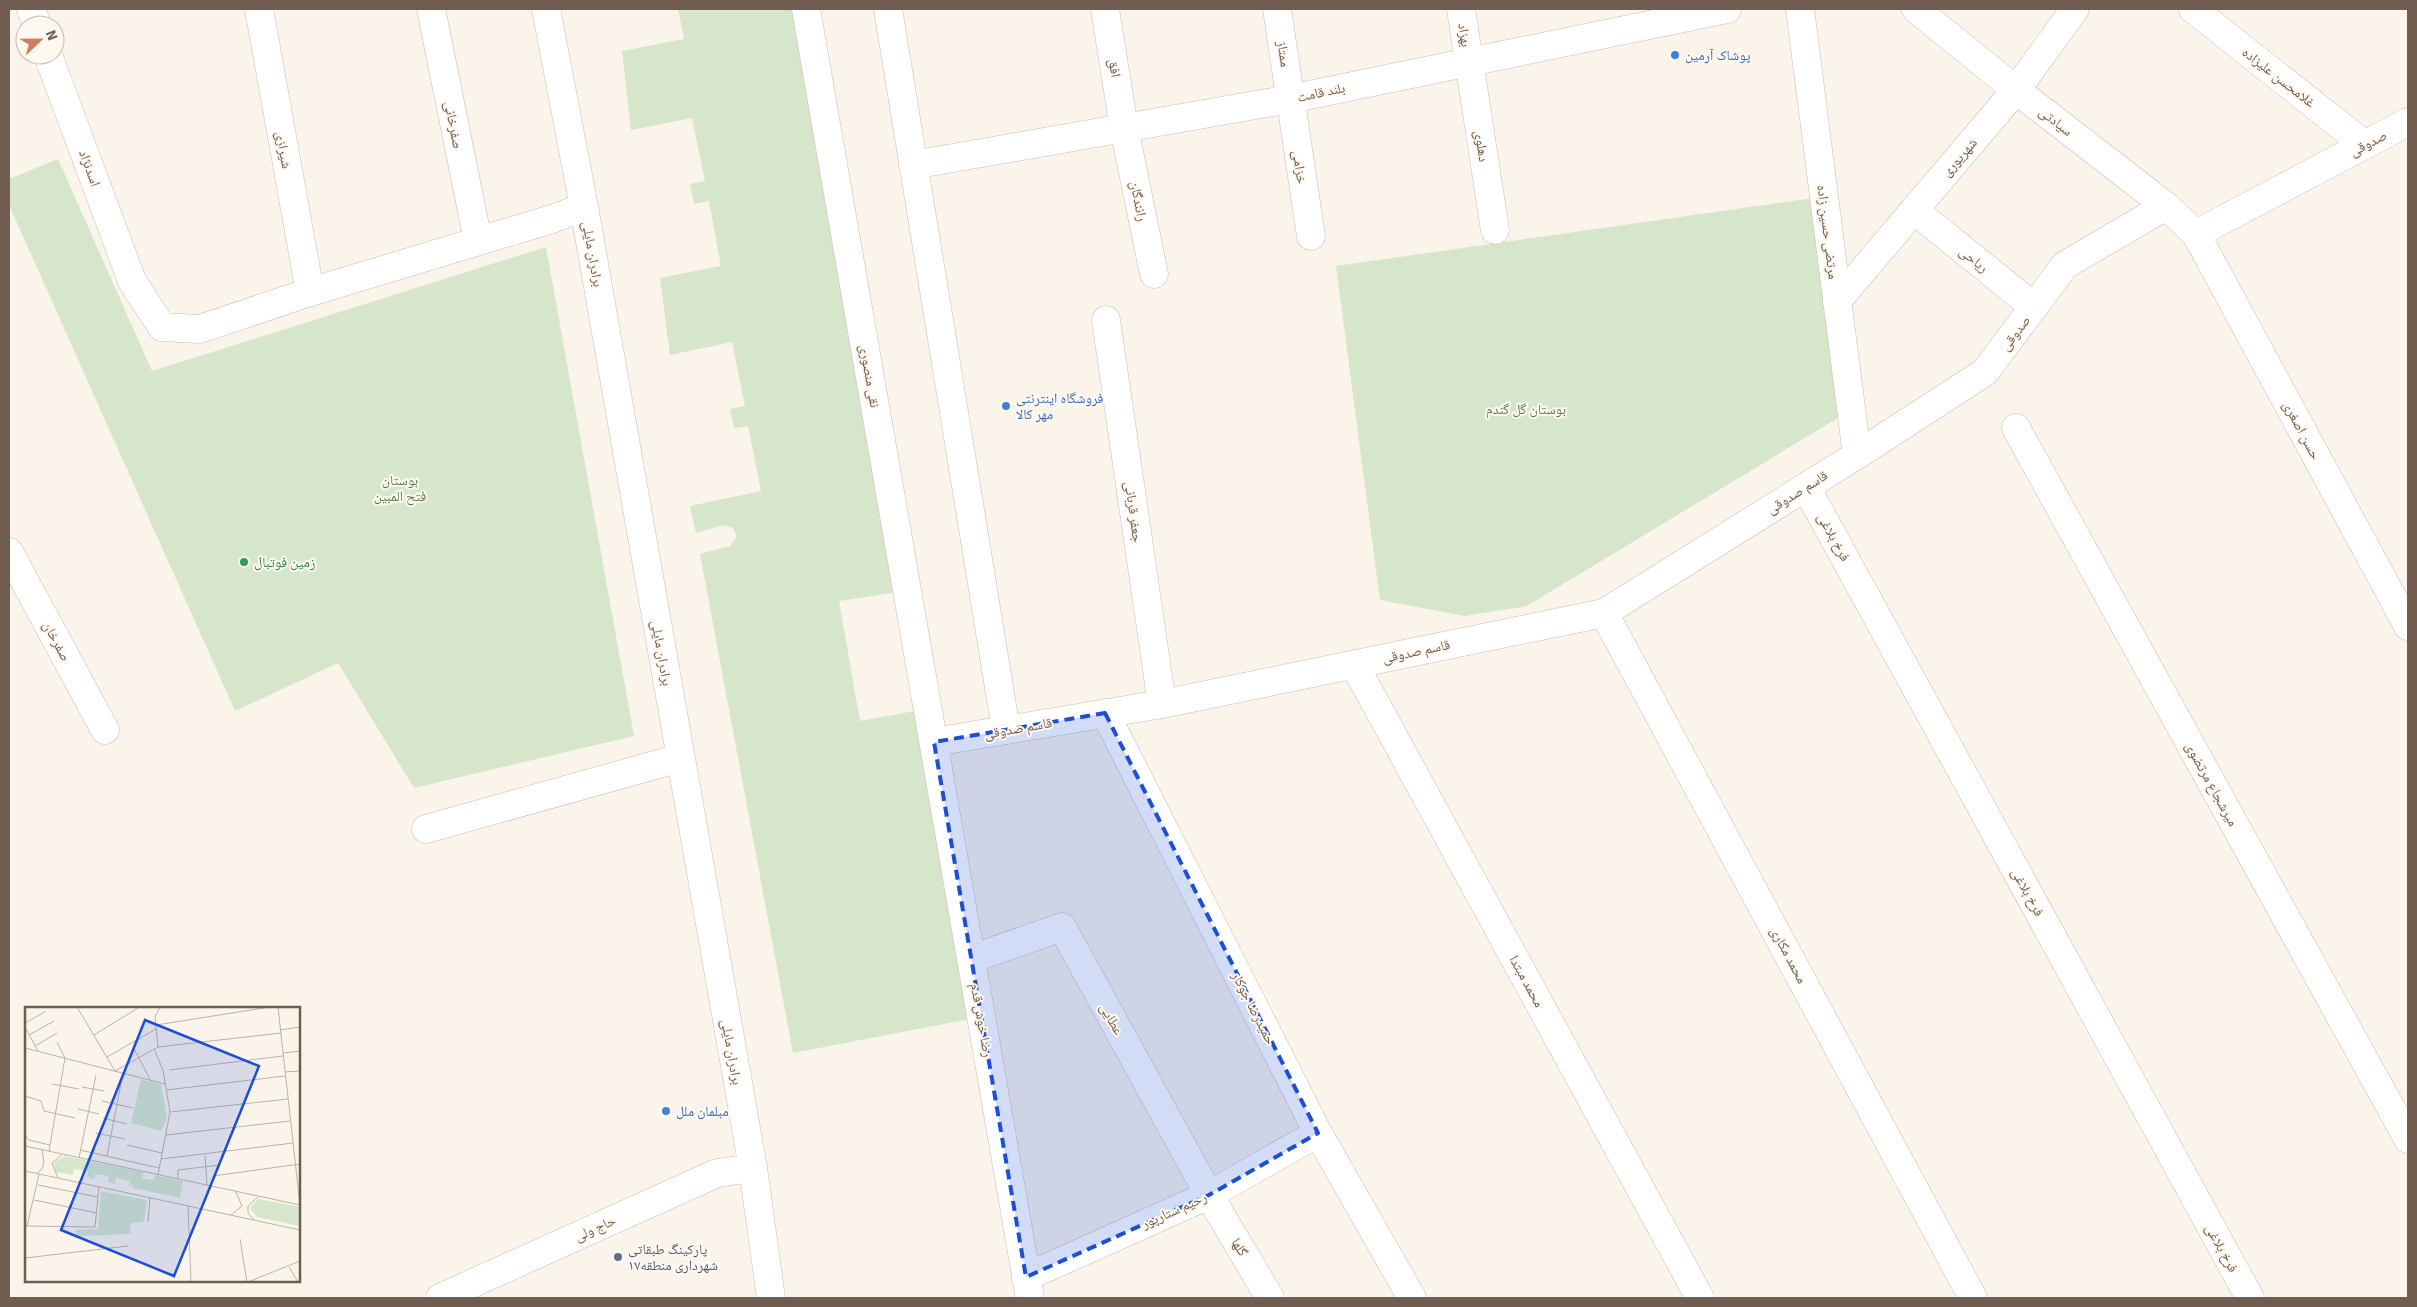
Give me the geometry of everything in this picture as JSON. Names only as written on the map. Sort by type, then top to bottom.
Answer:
[{"type":"street","name":"شیرازی","points":[[259,9],[310,292]]},
{"type":"street","name":"صفرخانی","points":[[431,9],[478,242]]},
{"type":"street","name":"برادران مایلی","points":[[546,9],[584,207],[753,1168],[771,1298]]},
{"type":"street","name":"نقی منصوری","points":[[806,9],[934,742]]},
{"type":"street","points":[[888,9],[1006,730]]},
{"type":"street","name":"افق","points":[[1105,9],[1124,128]]},
{"type":"street","name":"ممتاز","points":[[1277,9],[1290,99]]},
{"type":"street","name":"بهزاد","points":[[1461,9],[1469,62]]},
{"type":"street","name":"بلند قامت","points":[[913,165],[1290,99],[1727,9]]},
{"type":"street","name":"مرتضی حسین زاده","points":[[1800,9],[1857,455]]},
{"type":"street","name":"سیادتی","points":[[1916,9],[2016,90],[2166,206],[2196,234]]},
{"type":"street","name":"شهریوری","points":[[1837,301],[2016,90],[2076,9]]},
{"type":"street","name":"غلامحسن علیزاده","points":[[2193,9],[2365,145]]},
{"type":"street","name":"دهلوی","points":[[1469,62],[1495,230]]},
{"type":"street","name":"اسدنژاد","points":[[52,65],[132,281],[162,327],[200,329],[310,292]]},
{"type":"street","name":"خزامی","points":[[1290,99],[1311,236]]},
{"type":"street","name":"صدوقی","points":[[2196,234],[2408,123]]},
{"type":"street","name":"رانندگان","points":[[1124,128],[1154,274]]},
{"type":"street","name":"صدوقی","points":[[1857,455],[1985,372],[2065,265],[2166,206]]},
{"type":"street","points":[[310,292],[478,242],[584,207]]},
{"type":"street","name":"ریاحی","points":[[1914,210],[2034,307]]},
{"type":"street","name":"حسن اصغری","points":[[2196,234],[2408,626]]},
{"type":"street","name":"جعفر قربانی","points":[[1106,320],[1162,704]]},
{"type":"street","name":"میرشجاع مرتضوی","points":[[2016,428],[2408,1139]]},
{"type":"street","name":"قاسم صدوقی","points":[[934,742],[1162,704],[1604,612],[1857,455]]},
{"type":"street","name":"فرخ بلاغی","points":[[1806,487],[2250,1298]]},
{"type":"street","name":"صفرخان","points":[[9,552],[105,730]]},
{"type":"street","name":"محمد مکاری","points":[[1604,612],[1973,1298]]},
{"type":"street","name":"محمد مبتدا","points":[[1354,664],[1700,1298]]},
{"type":"street","name":"حمیدرضا جوکار","points":[[1104,713],[1318,1134],[1412,1298]]},
{"type":"street","name":"رضا خوش قدم","points":[[934,742],[1028,1288]]},
{"type":"street","points":[[426,829],[680,758]]},
{"type":"street","name":"عطایی","points":[[971,959],[1062,927],[1209,1195]]},
{"type":"street","name":"رحیم ستارپور","points":[[1028,1288],[1209,1195],[1318,1134]]},
{"type":"street","name":"حاج ولی","points":[[440,1298],[717,1173],[753,1168]]},
{"type":"street","name":"گلها","points":[[1209,1195],[1270,1298]]},
{"type":"highlighted area","points":[[1105,713],[1318,1133],[1209,1195],[1026,1277],[934,742]]},
{"type":"green space","points":[[678,9],[796,9],[899,592],[839,601],[860,721],[920,710],[975,1018],[793,1053],[700,554],[730,546],[737,537],[733,528],[723,525],[696,533],[690,506],[761,491],[748,426],[734,428],[730,409],[745,406],[732,342],[670,355],[660,278],[721,266],[709,201],[694,204],[690,184],[705,181],[692,118],[631,130],[622,51],[684,39]]},
{"type":"green space","name":"بوستان فتح المبین","points":[[58,159],[152,371],[546,247],[634,736],[414,788],[338,663],[235,711],[9,205],[9,179]]},
{"type":"green space","name":"بوستان گل گندم","points":[[1814,198],[1841,416],[1527,606],[1465,616],[1380,600],[1336,266]]},
{"type":"place","name":"پوشاک آرمین","points":[[1675,55]]},
{"type":"place","name":"فروشگاه اینترنتی مهر کالا","points":[[1006,406]]},
{"type":"place","name":"زمین فوتبال","points":[[244,562]]},
{"type":"place","name":"مبلمان ملل","points":[[666,1111]]},
{"type":"place","name":"پارکینگ طبقاتی شهرداری منطقه۱۷","points":[[618,1257]]}]
